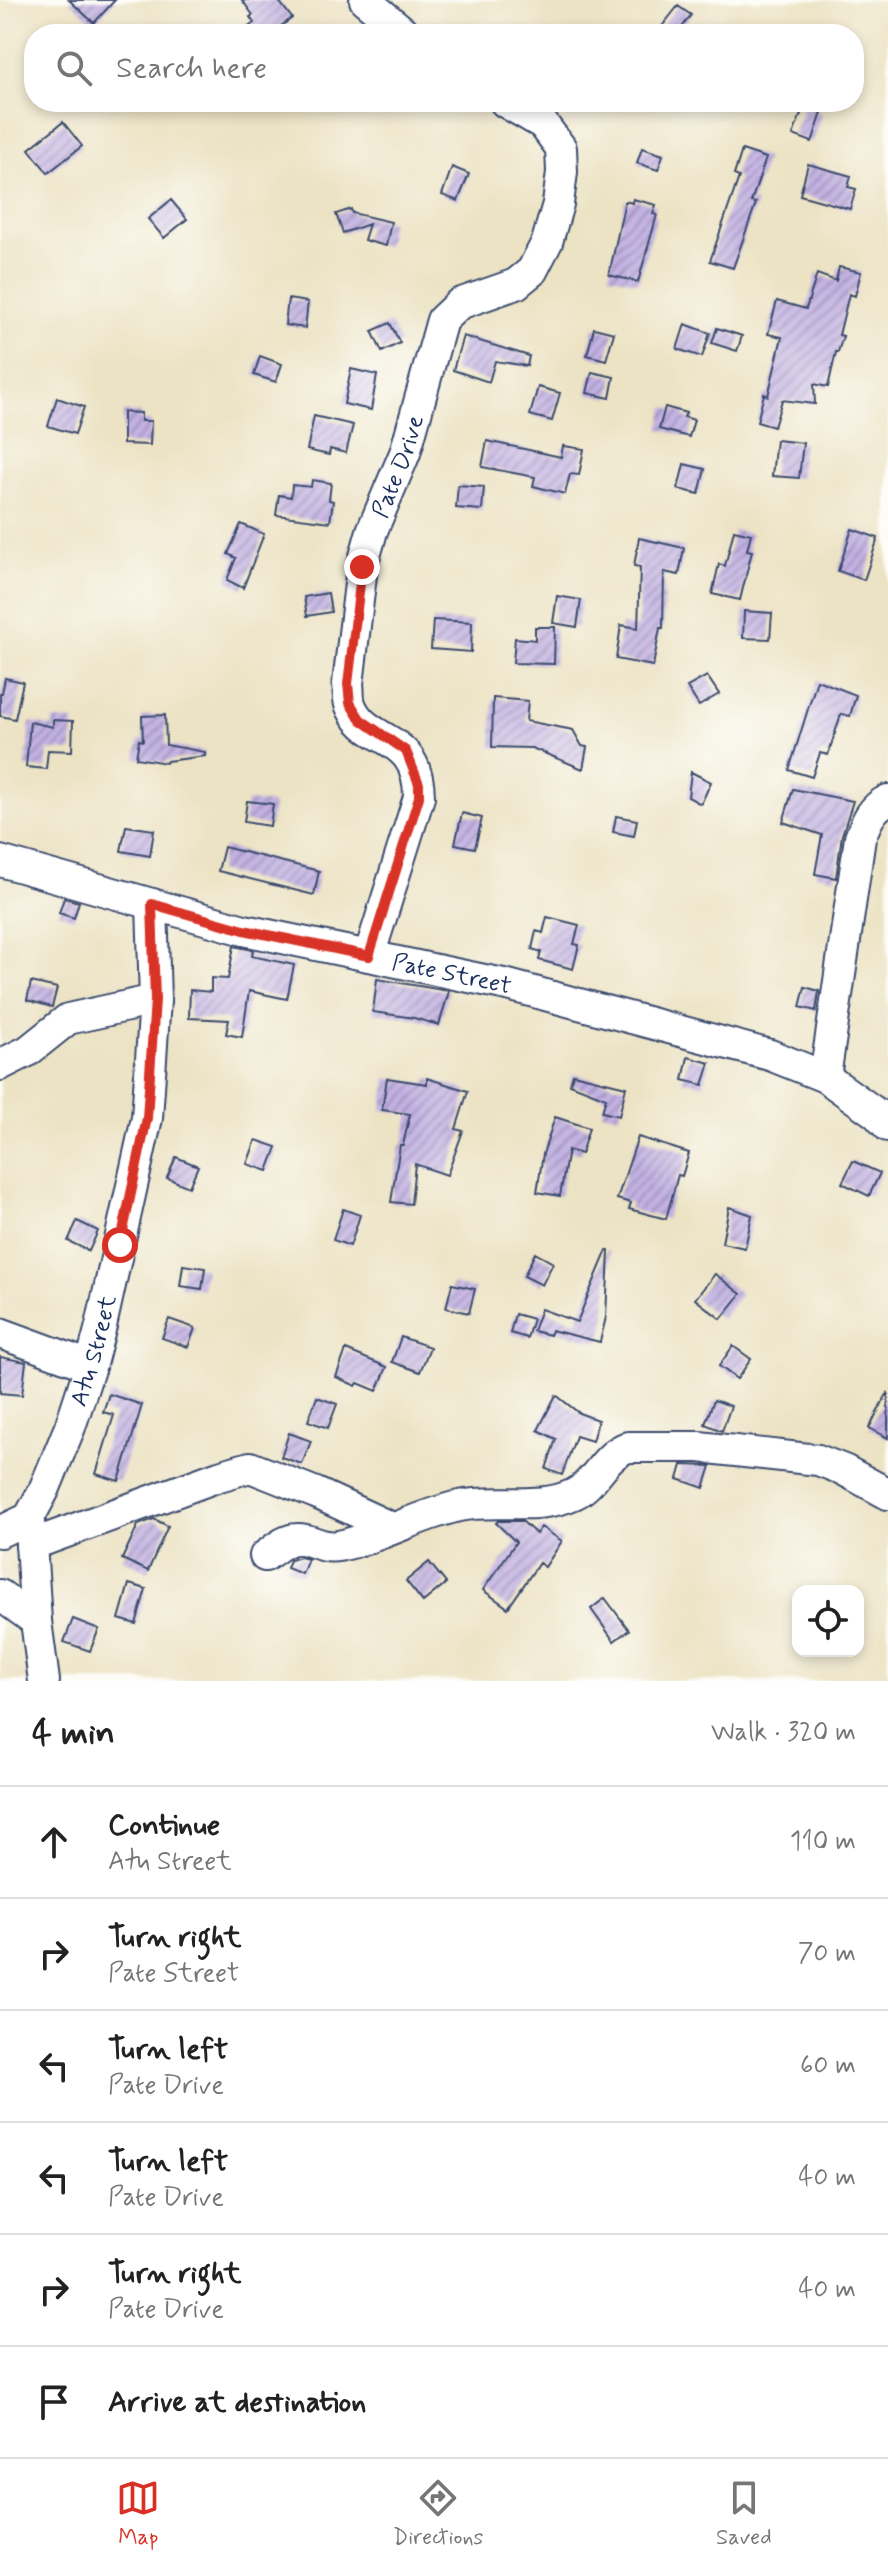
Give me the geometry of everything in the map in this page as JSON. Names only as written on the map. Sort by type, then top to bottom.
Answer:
[{"type":"street","points":[[365,0],[394,24]]},
{"type":"street","name":"Pate Drive","points":[[369,956],[419,797],[419,784],[406,751],[360,719],[350,703],[348,684],[362,567],[372,531],[405,453],[442,320],[459,304],[516,284],[532,271],[547,242],[558,204],[561,148],[543,124],[522,112]]},
{"type":"street","points":[[825,1077],[860,838],[866,821],[879,805],[888,800]]},
{"type":"street","name":"Pate Street","points":[[0,861],[244,930],[508,985],[770,1055],[825,1077],[877,1114],[888,1126]]},
{"type":"street","name":"Atu Street","points":[[30,1532],[90,1366],[147,1118],[155,1000],[152,904]]},
{"type":"street","points":[[0,1065],[28,1051],[68,1019],[155,1000]]},
{"type":"street","points":[[0,1333],[90,1366]]},
{"type":"street","points":[[265,1556],[298,1539],[325,1547],[354,1542],[431,1513],[463,1505],[541,1503],[560,1499],[589,1484],[617,1451],[628,1447],[699,1447],[818,1460],[888,1494]]},
{"type":"street","points":[[0,1532],[30,1532],[250,1467],[392,1528]]},
{"type":"street","points":[[30,1532],[44,1681]]},
{"type":"street","points":[[0,1595],[36,1621]]},
{"type":"building","points":[[69,0],[115,0],[94,23]]},
{"type":"building","points":[[242,0],[278,0],[292,18],[284,24],[253,24],[250,17],[253,15]]},
{"type":"building","points":[[678,6],[691,15],[684,24],[664,24]]},
{"type":"building","points":[[802,112],[822,113],[812,142],[793,135]]},
{"type":"building","points":[[63,122],[82,146],[48,173],[29,149]]},
{"type":"building","points":[[642,148],[663,155],[658,170],[637,163]]},
{"type":"building","points":[[742,150],[766,158],[751,202],[756,203],[733,268],[710,261],[739,177],[734,175]]},
{"type":"building","points":[[808,164],[851,176],[848,187],[856,189],[850,209],[800,195]]},
{"type":"building","points":[[452,167],[469,174],[458,201],[442,195]]},
{"type":"building","points":[[633,199],[656,205],[653,214],[657,215],[638,282],[609,275],[625,201],[632,203]]},
{"type":"building","points":[[171,200],[187,219],[164,238],[148,219]]},
{"type":"building","points":[[351,209],[352,213],[391,222],[386,246],[364,240],[369,224],[343,233],[336,214]]},
{"type":"building","points":[[839,267],[861,272],[855,296],[849,294],[839,335],[843,336],[828,387],[814,384],[815,404],[782,400],[774,427],[757,422],[764,394],[768,396],[782,337],[768,334],[777,301],[806,309],[817,274],[836,281]]},
{"type":"building","points":[[288,299],[308,302],[305,328],[285,325]]},
{"type":"building","points":[[390,323],[400,343],[382,352],[372,331]]},
{"type":"building","points":[[685,324],[710,333],[702,357],[677,349]]},
{"type":"building","points":[[594,328],[614,333],[606,360],[587,355]]},
{"type":"building","points":[[717,328],[742,336],[737,351],[712,343]]},
{"type":"building","points":[[463,336],[529,356],[527,366],[495,361],[489,382],[453,370]]},
{"type":"building","points":[[260,356],[282,364],[276,382],[254,375]]},
{"type":"building","points":[[351,369],[377,375],[371,410],[344,404]]},
{"type":"building","points":[[592,372],[614,377],[610,398],[587,393]]},
{"type":"building","points":[[538,387],[560,393],[552,421],[530,415]]},
{"type":"building","points":[[57,398],[84,407],[75,434],[48,426]]},
{"type":"building","points":[[665,407],[686,413],[684,417],[694,420],[689,437],[659,429]]},
{"type":"building","points":[[123,412],[141,413],[141,421],[151,421],[150,445],[123,444]]},
{"type":"building","points":[[314,416],[353,425],[346,453],[330,449],[329,455],[307,450]]},
{"type":"building","points":[[776,440],[803,443],[799,478],[772,476]]},
{"type":"building","points":[[487,441],[561,457],[563,446],[584,449],[579,475],[570,474],[565,494],[533,486],[535,477],[482,467]]},
{"type":"building","points":[[684,464],[705,469],[699,494],[678,489]]},
{"type":"building","points":[[312,480],[331,483],[329,500],[333,501],[330,522],[276,515],[279,495],[291,497],[292,485],[311,487]]},
{"type":"building","points":[[458,485],[484,487],[482,510],[456,508]]},
{"type":"building","points":[[241,524],[264,534],[243,588],[227,580],[236,558],[228,554]]},
{"type":"building","points":[[852,529],[878,538],[864,580],[838,571]]},
{"type":"building","points":[[734,530],[751,534],[747,550],[752,551],[740,600],[712,594],[719,564],[725,566]]},
{"type":"building","points":[[639,538],[684,548],[679,575],[664,572],[663,628],[660,628],[653,666],[616,659],[621,625],[638,628],[640,567],[634,566]]},
{"type":"building","points":[[328,593],[331,612],[307,616],[304,597]]},
{"type":"building","points":[[557,596],[581,600],[577,627],[553,623]]},
{"type":"building","points":[[744,611],[772,613],[770,639],[743,638]]},
{"type":"building","points":[[433,620],[472,622],[471,652],[431,649]]},
{"type":"building","points":[[535,627],[555,627],[554,664],[513,663],[515,638],[535,640]]},
{"type":"building","points":[[707,676],[719,694],[699,706],[687,687]]},
{"type":"building","points":[[5,678],[23,682],[15,719],[0,716],[0,693]]},
{"type":"building","points":[[817,680],[856,695],[850,716],[841,714],[828,755],[820,753],[812,777],[789,770]]},
{"type":"building","points":[[493,698],[528,701],[526,721],[573,730],[582,746],[587,747],[583,769],[532,748],[492,747]]},
{"type":"building","points":[[165,715],[166,745],[205,752],[205,756],[166,763],[136,758],[139,740],[143,741],[142,716]]},
{"type":"building","points":[[53,720],[73,721],[72,751],[48,750],[46,769],[26,767],[30,722],[53,727]]},
{"type":"building","points":[[691,772],[711,782],[701,804],[688,797]]},
{"type":"building","points":[[793,789],[853,801],[842,835],[836,878],[815,874],[822,835],[783,822]]},
{"type":"building","points":[[247,801],[273,804],[270,826],[244,822]]},
{"type":"building","points":[[462,813],[482,818],[475,848],[455,844]]},
{"type":"building","points":[[616,816],[637,820],[634,836],[613,832]]},
{"type":"building","points":[[126,826],[154,830],[150,856],[121,851]]},
{"type":"building","points":[[224,847],[319,871],[314,895],[218,871]]},
{"type":"building","points":[[64,898],[79,902],[74,918],[59,913]]},
{"type":"building","points":[[547,917],[579,925],[574,944],[579,945],[573,969],[539,960],[541,952],[532,949],[536,931],[543,933]]},
{"type":"building","points":[[234,946],[253,950],[252,956],[294,965],[287,999],[249,991],[242,1037],[226,1034],[229,1020],[189,1018],[190,990],[211,992],[211,978],[228,979]]},
{"type":"building","points":[[377,979],[449,991],[439,1025],[373,1012]]},
{"type":"building","points":[[31,982],[57,988],[52,1007],[27,1000]]},
{"type":"building","points":[[805,987],[819,991],[816,1011],[800,1007]]},
{"type":"building","points":[[688,1057],[710,1063],[703,1085],[683,1080]]},
{"type":"building","points":[[573,1074],[626,1087],[619,1116],[602,1112],[606,1098],[570,1084]]},
{"type":"building","points":[[387,1078],[427,1084],[427,1078],[468,1091],[456,1129],[463,1131],[447,1175],[415,1164],[411,1204],[391,1202],[400,1145],[403,1145],[410,1114],[382,1110]]},
{"type":"building","points":[[555,1117],[589,1128],[581,1154],[568,1150],[560,1196],[537,1192],[543,1154]]},
{"type":"building","points":[[638,1137],[689,1153],[682,1176],[678,1175],[666,1219],[629,1209],[631,1203],[617,1199]]},
{"type":"building","points":[[256,1140],[277,1147],[268,1171],[247,1164]]},
{"type":"building","points":[[176,1157],[198,1166],[189,1187],[167,1178]]},
{"type":"building","points":[[853,1161],[880,1173],[869,1196],[842,1183]]},
{"type":"building","points":[[729,1207],[752,1215],[745,1248],[722,1243]]},
{"type":"building","points":[[343,1209],[360,1215],[350,1246],[333,1240]]},
{"type":"building","points":[[77,1221],[98,1231],[89,1251],[68,1241]]},
{"type":"building","points":[[607,1250],[606,1317],[600,1342],[551,1330],[550,1335],[533,1331],[541,1309],[577,1322]]},
{"type":"building","points":[[535,1253],[553,1263],[542,1285],[524,1276]]},
{"type":"building","points":[[183,1265],[205,1268],[202,1289],[180,1286]]},
{"type":"building","points":[[715,1274],[741,1294],[721,1319],[695,1299]]},
{"type":"building","points":[[452,1284],[475,1289],[469,1313],[446,1308]]},
{"type":"building","points":[[515,1314],[533,1319],[527,1338],[510,1333]]},
{"type":"building","points":[[169,1319],[195,1328],[188,1347],[162,1338]]},
{"type":"building","points":[[401,1337],[430,1347],[420,1372],[392,1362]]},
{"type":"building","points":[[733,1346],[751,1359],[737,1379],[719,1366]]},
{"type":"building","points":[[346,1350],[387,1367],[377,1391],[336,1377]]},
{"type":"building","points":[[0,1357],[26,1362],[22,1395],[0,1393]]},
{"type":"building","points":[[888,1392],[888,1438],[869,1428]]},
{"type":"building","points":[[109,1394],[142,1405],[119,1481],[96,1474],[114,1415],[103,1412]]},
{"type":"building","points":[[556,1395],[579,1413],[598,1420],[592,1441],[576,1436],[562,1475],[546,1469],[556,1439],[538,1430]]},
{"type":"building","points":[[317,1397],[337,1404],[328,1428],[308,1421]]},
{"type":"building","points":[[714,1400],[731,1406],[722,1431],[705,1424]]},
{"type":"building","points":[[289,1433],[311,1441],[302,1464],[281,1457]]},
{"type":"building","points":[[682,1465],[711,1466],[704,1488],[678,1479]]},
{"type":"building","points":[[154,1519],[168,1526],[148,1571],[122,1559],[138,1525]]},
{"type":"building","points":[[522,1521],[536,1534],[541,1527],[562,1541],[545,1567],[539,1563],[508,1608],[483,1590],[516,1542],[496,1523]]},
{"type":"building","points":[[300,1557],[308,1559],[302,1574],[287,1568],[290,1560]]},
{"type":"building","points":[[429,1562],[446,1583],[423,1602],[406,1581]]},
{"type":"building","points":[[129,1584],[146,1589],[136,1624],[119,1619]]},
{"type":"building","points":[[605,1598],[629,1630],[614,1641],[591,1609]]},
{"type":"building","points":[[73,1619],[99,1629],[90,1651],[64,1642]]},
{"type":"route","points":[[120,1245],[147,1118],[155,1000],[152,904],[244,930],[369,956],[419,797],[419,784],[406,751],[360,719],[350,703],[348,684],[362,567]]}]
